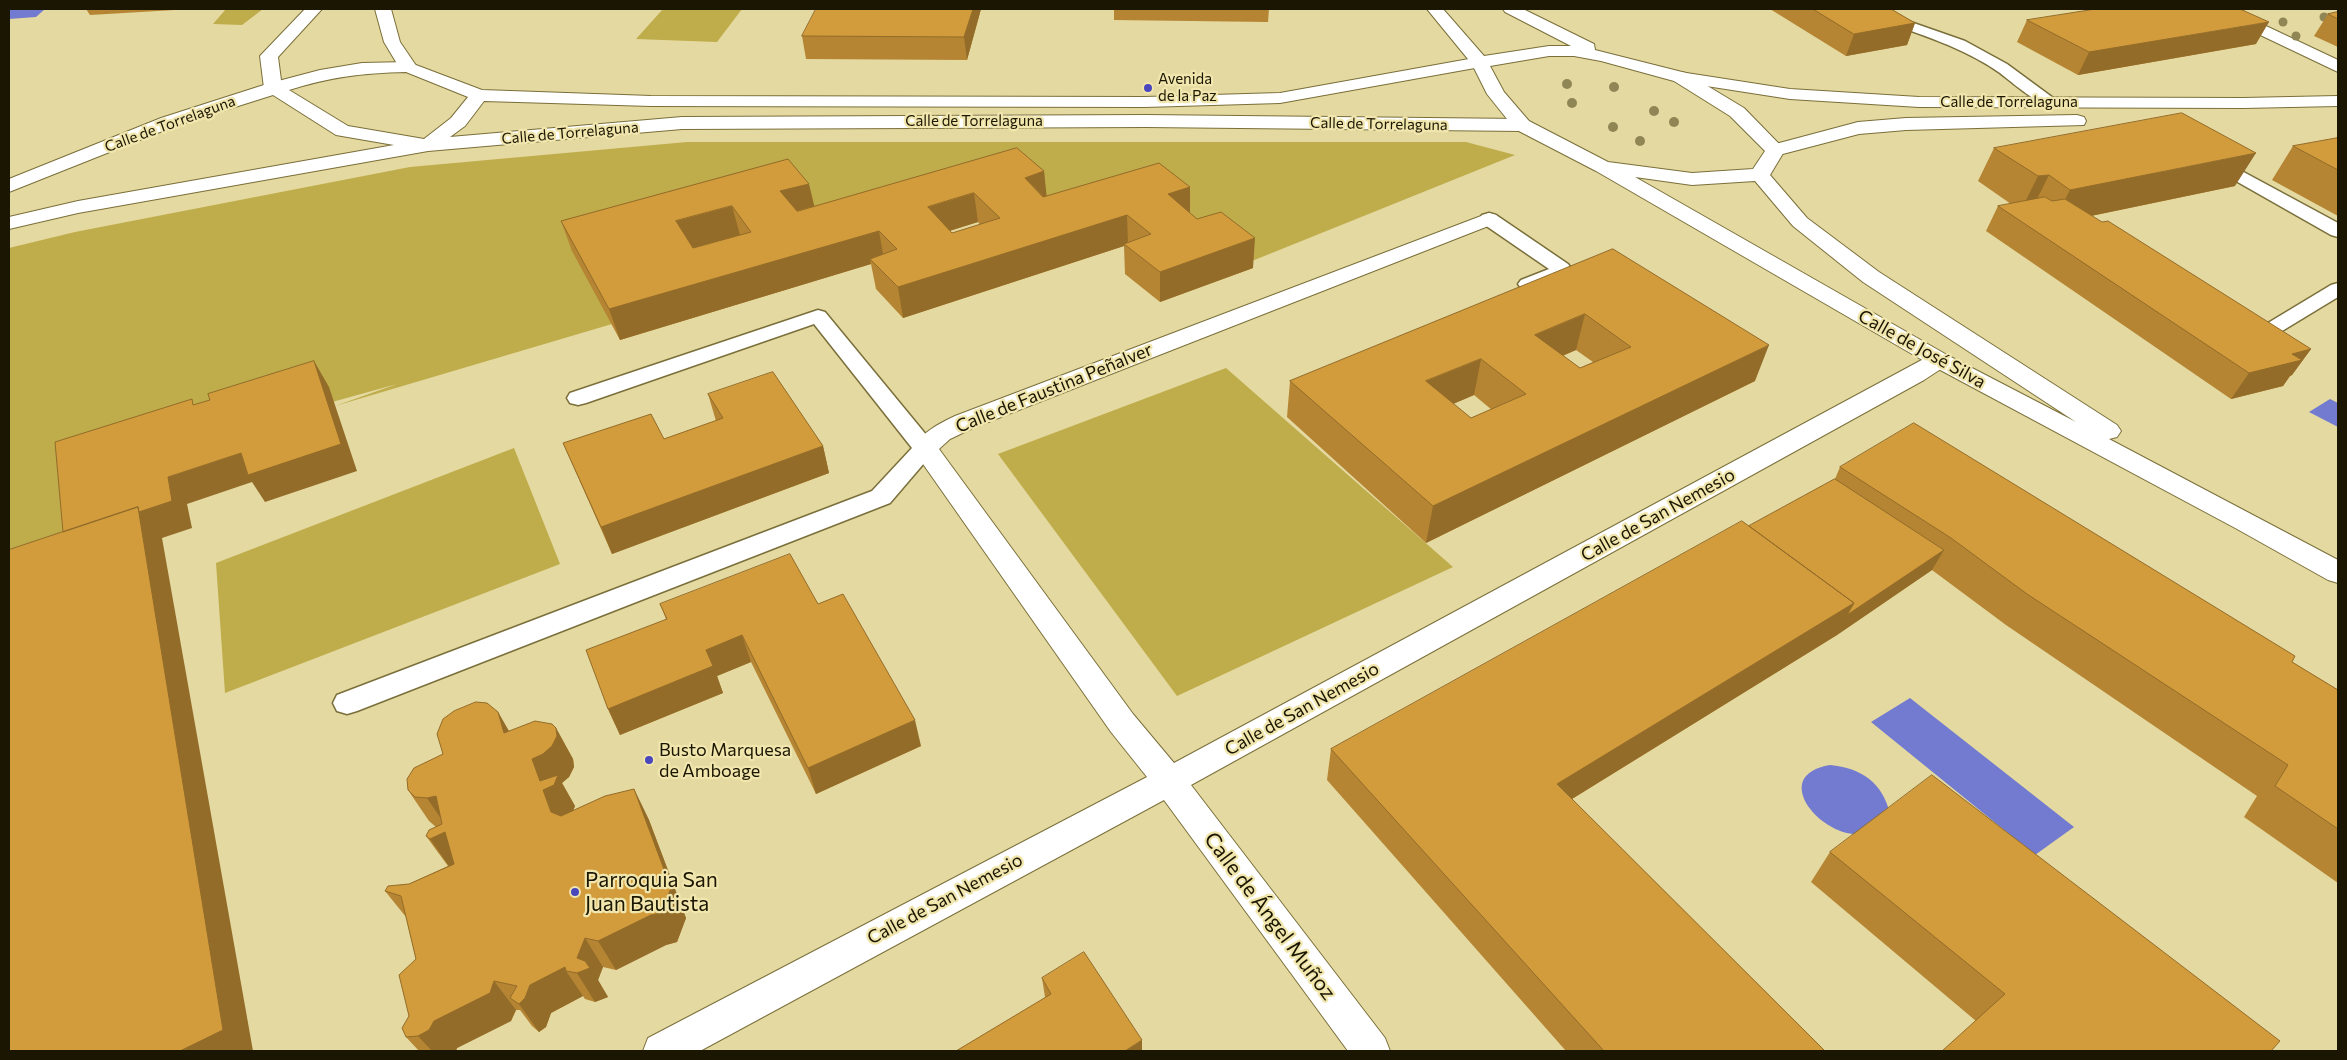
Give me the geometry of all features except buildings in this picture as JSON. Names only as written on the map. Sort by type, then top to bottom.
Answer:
[{"type":"main road","points":[[314,9],[269,56],[273,88],[343,131],[428,145]]},
{"type":"main road","points":[[383,9],[392,42],[408,66]]},
{"type":"main road","points":[[1435,9],[1480,62],[1496,94],[1522,126]]},
{"type":"main road","points":[[1511,9],[1603,56],[1680,77],[1737,112],[1775,150],[1760,176],[1692,178],[1603,167]]},
{"type":"main road","points":[[2226,10],[2338,68]]},
{"type":"main road","name":"Calle de Torrelaguna","points":[[9,186],[168,122],[273,88],[320,75],[362,68],[408,66],[479,95],[661,101],[1213,101],[1280,98],[1549,51],[1574,51],[1603,56]]},
{"type":"main road","name":"Calle de Torrelaguna","points":[[1680,77],[1790,94],[1919,102],[2338,101]]},
{"type":"main road","name":"Calle de Torrelaguna","points":[[428,145],[458,122],[479,95]]},
{"type":"main road","points":[[2121,120],[2338,117]]},
{"type":"main road","name":"Calle de Torrelaguna","points":[[9,223],[78,207],[428,145],[682,122],[1146,121],[1522,126]]},
{"type":"main road","name":"Calle de Torrelaguna","points":[[1775,150],[1858,128],[1906,124],[2092,121]]},
{"type":"main road","name":"Calle de José Silva","points":[[1522,126],[1603,167],[1938,360],[2247,522],[2338,573]]},
{"type":"main road","name":"Calle de José Silva","points":[[1760,176],[1800,222],[1870,277],[2247,522]]},
{"type":"main road","name":"Calle de Faustina Peñalver","points":[[925,448],[941,434],[964,422],[1488,219]]},
{"type":"main road","name":"Calle de San Nemesio","points":[[662,1051],[1057,839],[1168,782],[1906,380],[1938,360]]},
{"type":"main road","points":[[925,448],[1122,723],[1168,782]]},
{"type":"main road","name":"Calle de Ángel Muñoz","points":[[1168,782],[1371,1051]]},
{"type":"lane","points":[[1868,12],[1960,44],[2002,67],[2052,102]]},
{"type":"lane","points":[[2199,153],[2338,231]]},
{"type":"lane","points":[[1488,219],[1561,268],[1560,271],[1506,293]]},
{"type":"lane","points":[[2274,327],[2338,289]]},
{"type":"lane","points":[[348,703],[881,497],[925,448],[818,316],[578,398]]},
{"type":"shaded area","points":[[226,9],[263,9],[242,25],[213,24]]},
{"type":"shaded area","points":[[663,9],[742,9],[717,42],[636,39]]},
{"type":"shaded area","points":[[687,142],[1466,142],[1515,155],[1247,263],[1027,207],[612,324],[335,406],[397,384],[77,473],[88,558],[9,588],[9,248],[75,232],[410,167]]},
{"type":"shaded area","points":[[1226,368],[1453,567],[1177,696],[998,454]]},
{"type":"shaded area","points":[[514,448],[560,564],[225,693],[216,563]]},
{"type":"water","points":[[9,9],[45,9],[36,17],[9,19]]},
{"type":"water","points":[[2330,399],[2338,403],[2338,427],[2309,412]]},
{"type":"water","points":[[1910,698],[2074,827],[2035,855],[1871,722]]},
{"type":"water","points":[[1830,765],[1852,770],[1869,779],[1882,794],[1890,814],[1866,833],[1851,834],[1835,829],[1820,819],[1809,807],[1803,794],[1803,782],[1811,772]]},
{"type":"place","name":"Avenida de la Paz","points":[[1148,88]]},
{"type":"place","name":"Busto Marquesa de Amboage","points":[[649,760]]},
{"type":"place","name":"Parroquia San Juan Bautista","points":[[575,892]]}]
